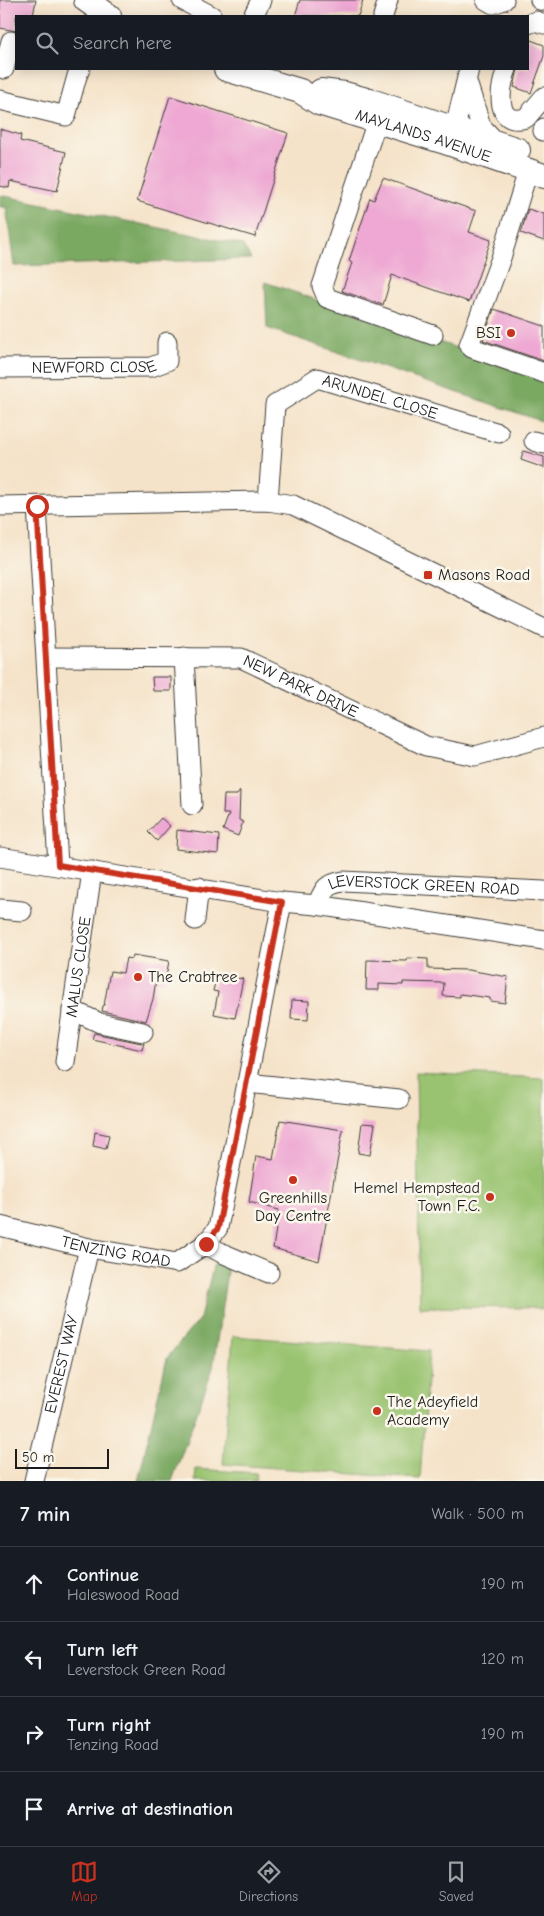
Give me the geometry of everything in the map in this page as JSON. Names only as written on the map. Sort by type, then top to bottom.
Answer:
[{"type":"main road","points":[[86,0],[108,15]]},
{"type":"main road","name":"MAYLANDS AVENUE","points":[[232,70],[304,92],[319,103],[377,121],[500,144],[539,168]]},
{"type":"main road","name":"MAYLANDS AVENUE","points":[[304,92],[319,91],[345,94],[539,168]]},
{"type":"main road","points":[[345,94],[375,114],[377,121]]},
{"type":"street","points":[[182,0],[210,15]]},
{"type":"street","points":[[253,15],[260,0]]},
{"type":"street","points":[[383,15],[388,0]]},
{"type":"street","points":[[529,24],[536,21],[544,24]]},
{"type":"street","points":[[4,68],[9,40]]},
{"type":"street","points":[[0,100],[66,116],[80,70]]},
{"type":"street","points":[[507,70],[501,86],[501,99],[506,114],[510,118],[517,120],[526,118],[541,101]]},
{"type":"street","points":[[446,134],[449,108],[468,74]]},
{"type":"street","points":[[468,74],[481,126],[500,144]]},
{"type":"street","points":[[377,121],[322,286],[327,298],[433,335]]},
{"type":"street","points":[[539,168],[501,258],[469,344],[472,348],[544,373]]},
{"type":"street","name":"NEWFORD CLOSE","points":[[0,368],[151,367],[167,361],[167,342]]},
{"type":"street","name":"ARUNDEL CLOSE","points":[[268,501],[275,405],[317,378],[498,433]]},
{"type":"street","points":[[0,506],[268,501],[293,505],[544,628]]},
{"type":"street","points":[[37,506],[58,865]]},
{"type":"street","name":"NEW PARK DRIVE","points":[[47,657],[241,658],[426,746],[475,756],[544,737]]},
{"type":"street","points":[[184,657],[192,805]]},
{"type":"street","name":"LEVERSTOCK GREEN ROAD","points":[[0,857],[199,887],[282,902],[318,905],[544,940]]},
{"type":"street","name":"MALUS CLOSE","points":[[65,1062],[92,871]]},
{"type":"street","name":"LEVERSTOCK GREEN ROAD","points":[[318,905],[325,888],[331,883],[343,881],[544,891]]},
{"type":"street","points":[[195,920],[199,887]]},
{"type":"street","name":"TENZING ROAD","points":[[0,1226],[89,1248],[176,1263],[206,1244],[218,1228],[282,902]]},
{"type":"street","points":[[0,909],[22,911]]},
{"type":"street","points":[[72,1010],[100,1022],[142,1032]]},
{"type":"street","points":[[247,1083],[399,1099]]},
{"type":"street","points":[[206,1244],[269,1273]]},
{"type":"street","name":"EVEREST WAY","points":[[34,1481],[89,1248]]},
{"type":"green space","points":[[0,195],[243,245],[251,259],[14,266],[6,207],[0,207]]},
{"type":"green space","points":[[265,282],[544,378],[544,422],[267,328]]},
{"type":"green space","name":"Hemel Hempstead Town F.C.","points":[[416,1072],[544,1078],[544,1310],[534,1308],[420,1307]]},
{"type":"green space","points":[[214,1263],[228,1265],[213,1368],[172,1481],[138,1481],[167,1358],[200,1318]]},
{"type":"green space","points":[[233,1336],[429,1351],[420,1479],[223,1464]]},
{"type":"green space","points":[[196,1469],[256,1473],[256,1481],[195,1481]]},
{"type":"building","points":[[0,0],[36,0],[33,15],[15,15],[15,31],[0,28]]},
{"type":"building","points":[[300,0],[363,0],[358,15],[295,15]]},
{"type":"building","points":[[529,39],[544,45],[544,56],[531,93],[514,87],[518,70],[529,70]]},
{"type":"building","points":[[170,96],[288,133],[255,237],[137,201]]},
{"type":"building","points":[[0,129],[21,135],[20,141],[66,152],[57,191],[10,181],[9,188],[0,186]]},
{"type":"building","points":[[383,178],[476,211],[469,232],[491,240],[469,302],[392,275],[383,305],[342,291],[352,263],[349,261],[370,198],[374,200]]},
{"type":"building","points":[[528,209],[544,214],[544,241],[521,233]]},
{"type":"building","name":"BSI","points":[[494,309],[544,326],[544,361],[483,340]]},
{"type":"building","points":[[523,451],[544,457],[544,468],[521,460]]},
{"type":"building","points":[[152,677],[171,677],[171,691],[153,691]]},
{"type":"building","points":[[240,791],[239,820],[243,822],[238,836],[223,830],[229,814],[223,814],[224,795],[237,795]]},
{"type":"building","points":[[161,818],[170,826],[157,841],[148,832]]},
{"type":"building","points":[[177,830],[219,835],[218,854],[176,849]]},
{"type":"building","name":"The Crabtree","points":[[133,955],[169,961],[165,982],[156,980],[153,999],[146,1021],[102,1011],[110,971],[123,973],[126,958],[132,959]]},
{"type":"building","points":[[408,958],[428,959],[428,969],[468,970],[508,977],[505,1003],[490,1001],[490,998],[460,994],[460,997],[443,996],[444,983],[403,982],[403,985],[379,984],[379,990],[366,990],[367,960],[407,961]]},
{"type":"building","points":[[217,974],[243,979],[235,1018],[214,1014],[218,992],[213,991]]},
{"type":"building","points":[[292,1000],[309,1001],[308,1020],[291,1019]]},
{"type":"building","points":[[94,1033],[144,1043],[142,1050],[92,1039]]},
{"type":"building","name":"Greenhills Day Centre","points":[[280,1120],[343,1130],[319,1261],[273,1248],[279,1210],[249,1202],[256,1156],[273,1159]]},
{"type":"building","points":[[362,1123],[375,1124],[370,1155],[358,1153]]},
{"type":"building","points":[[95,1132],[109,1135],[106,1149],[93,1146]]},
{"type":"place","name":"BSI","points":[[511,333]]},
{"type":"place","name":"Masons Road","points":[[428,575]]},
{"type":"place","name":"The Crabtree","points":[[138,977]]},
{"type":"place","name":"Greenhills Day Centre","points":[[293,1180]]},
{"type":"place","name":"Hemel Hempstead Town F.C.","points":[[490,1197]]},
{"type":"place","name":"The Adeyfield Academy","points":[[377,1411]]},
{"type":"route","points":[[37,506],[58,865],[282,902],[218,1228],[206,1244]]}]
